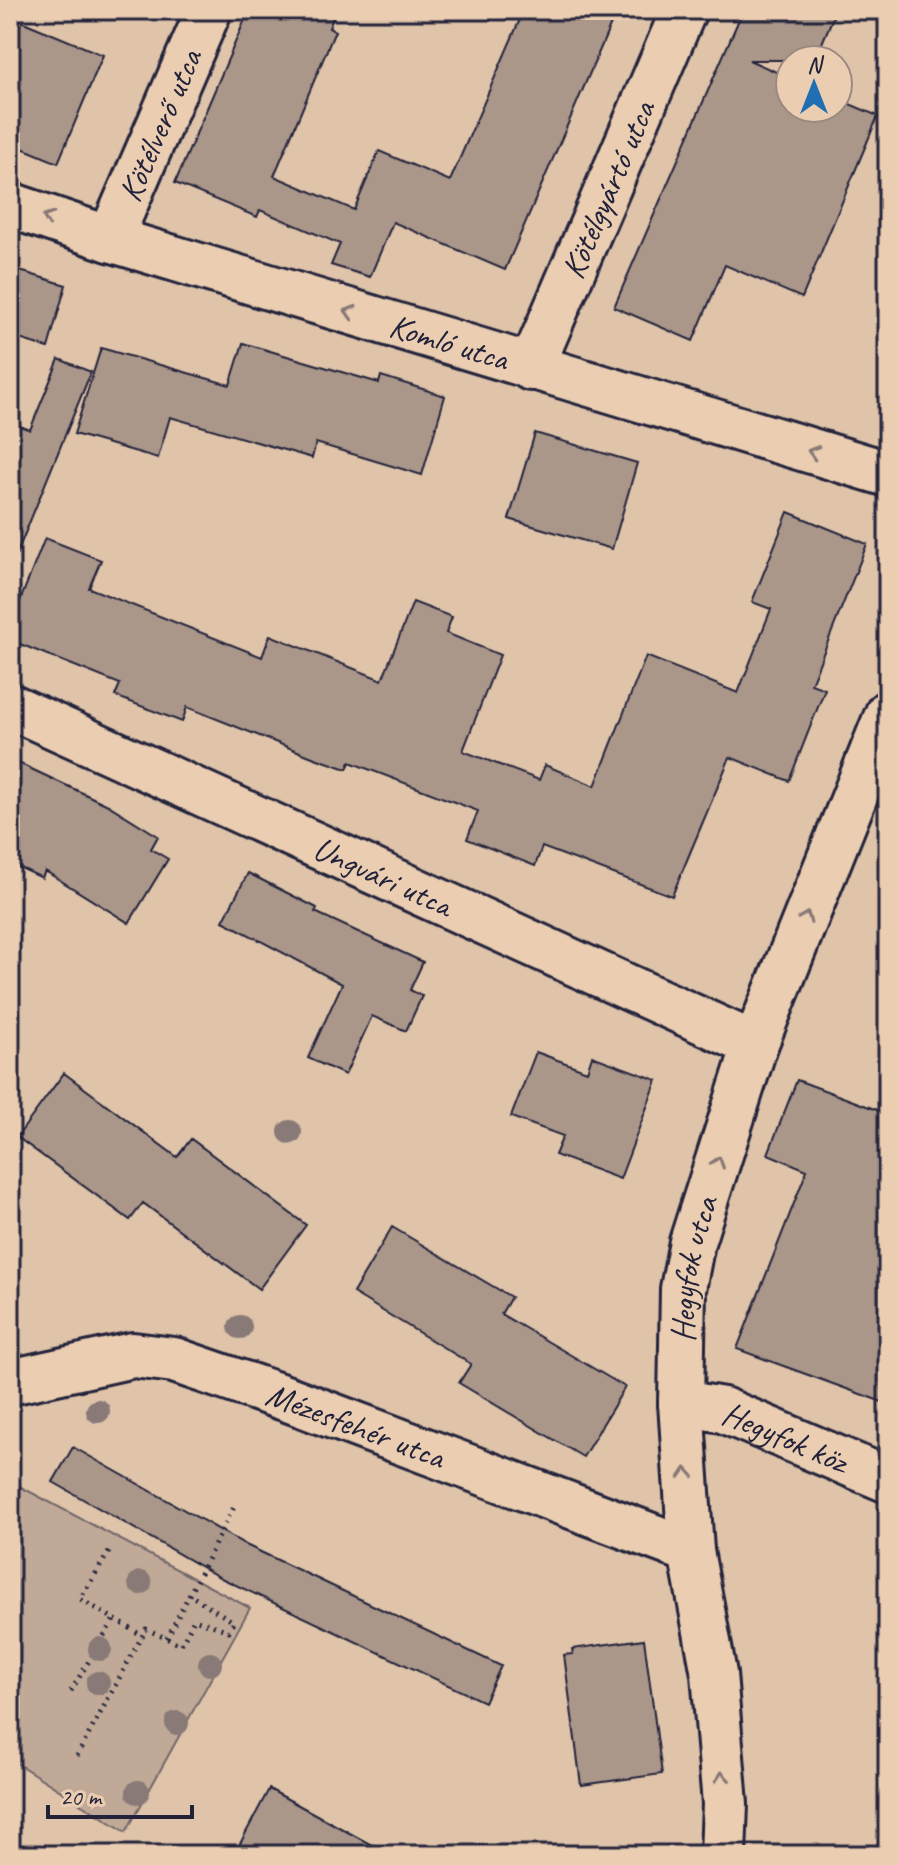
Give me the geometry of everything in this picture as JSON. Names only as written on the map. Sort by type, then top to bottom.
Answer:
[{"type":"street","name":"Kötélverő utca","points":[[110,239],[209,10]]},
{"type":"street","name":"Kötélgyártó utca","points":[[531,368],[684,10]]},
{"type":"street","name":"Komló utca","points":[[10,205],[110,239],[531,368],[888,474]]},
{"type":"street","name":"Ungvári utca","points":[[10,706],[755,1045]]},
{"type":"street","name":"Hegyfok utca","points":[[723,1855],[725,1804],[714,1674],[691,1551],[681,1403],[683,1289],[692,1242],[755,1045],[888,713]]},
{"type":"street","name":"Mézesfehér utca","points":[[10,1382],[133,1355],[174,1360],[288,1399],[691,1551]]},
{"type":"street","name":"Hegyfok köz","points":[[681,1403],[723,1410],[888,1480]]},
{"type":"path","points":[[167,1638],[234,1507]]},
{"type":"path","points":[[109,1552],[80,1599],[143,1636]]},
{"type":"path","points":[[77,1756],[146,1629],[181,1645],[194,1619],[229,1631],[234,1622],[190,1595]]},
{"type":"path","points":[[71,1691],[114,1619]]},
{"type":"shaded area","points":[[17,1485],[250,1608],[126,1832],[10,1759],[10,1495]]},
{"type":"building","points":[[249,10],[336,10],[329,28],[335,31],[274,176],[354,210],[379,151],[450,181],[524,10],[617,10],[505,270],[393,222],[370,277],[331,265],[340,244],[260,210],[257,217],[175,183]]},
{"type":"building","points":[[743,10],[836,10],[822,44],[774,44],[774,60],[749,60],[774,71],[774,124],[854,124],[854,106],[878,116],[802,298],[725,265],[693,341],[614,307]]},
{"type":"building","points":[[21,21],[103,55],[58,163],[10,143],[10,48]]},
{"type":"building","points":[[10,268],[66,285],[48,348],[10,336]]},
{"type":"building","points":[[243,343],[379,383],[381,376],[445,396],[422,475],[316,443],[312,458],[170,417],[158,458],[74,434],[101,348],[230,385]]},
{"type":"building","points":[[59,359],[91,372],[10,570],[10,422],[30,430]]},
{"type":"building","points":[[535,433],[637,463],[612,549],[509,519]]},
{"type":"building","points":[[788,512],[867,544],[811,684],[825,689],[789,781],[730,757],[672,896],[542,847],[535,866],[467,839],[478,811],[350,762],[347,769],[315,758],[187,707],[182,722],[115,696],[120,684],[10,640],[10,626],[45,538],[101,560],[89,588],[262,657],[270,635],[382,680],[413,602],[452,617],[446,633],[500,655],[463,751],[539,780],[545,765],[595,786],[646,656],[738,693],[771,609],[752,602]]},
{"type":"building","points":[[10,759],[108,805],[158,836],[151,849],[168,859],[129,923],[45,871],[42,878],[10,863]]},
{"type":"building","points":[[248,873],[317,908],[315,912],[423,962],[410,990],[422,996],[406,1031],[372,1016],[345,1075],[308,1058],[342,984],[223,921]]},
{"type":"building","points":[[536,1052],[587,1071],[592,1056],[657,1080],[620,1179],[555,1155],[563,1136],[511,1117]]},
{"type":"building","points":[[64,1073],[177,1157],[191,1139],[306,1225],[259,1289],[143,1203],[130,1220],[17,1137]]},
{"type":"building","points":[[797,1080],[888,1114],[888,1404],[737,1349],[807,1170],[768,1154]]},
{"type":"building","points":[[392,1227],[511,1297],[501,1314],[625,1387],[583,1457],[459,1383],[471,1364],[353,1293]]},
{"type":"building","points":[[73,1447],[248,1546],[501,1666],[484,1702],[221,1578],[53,1482]]},
{"type":"building","points":[[644,1639],[662,1774],[581,1785],[564,1655],[573,1654],[572,1649]]},
{"type":"building","points":[[269,1789],[390,1855],[234,1855]]}]
